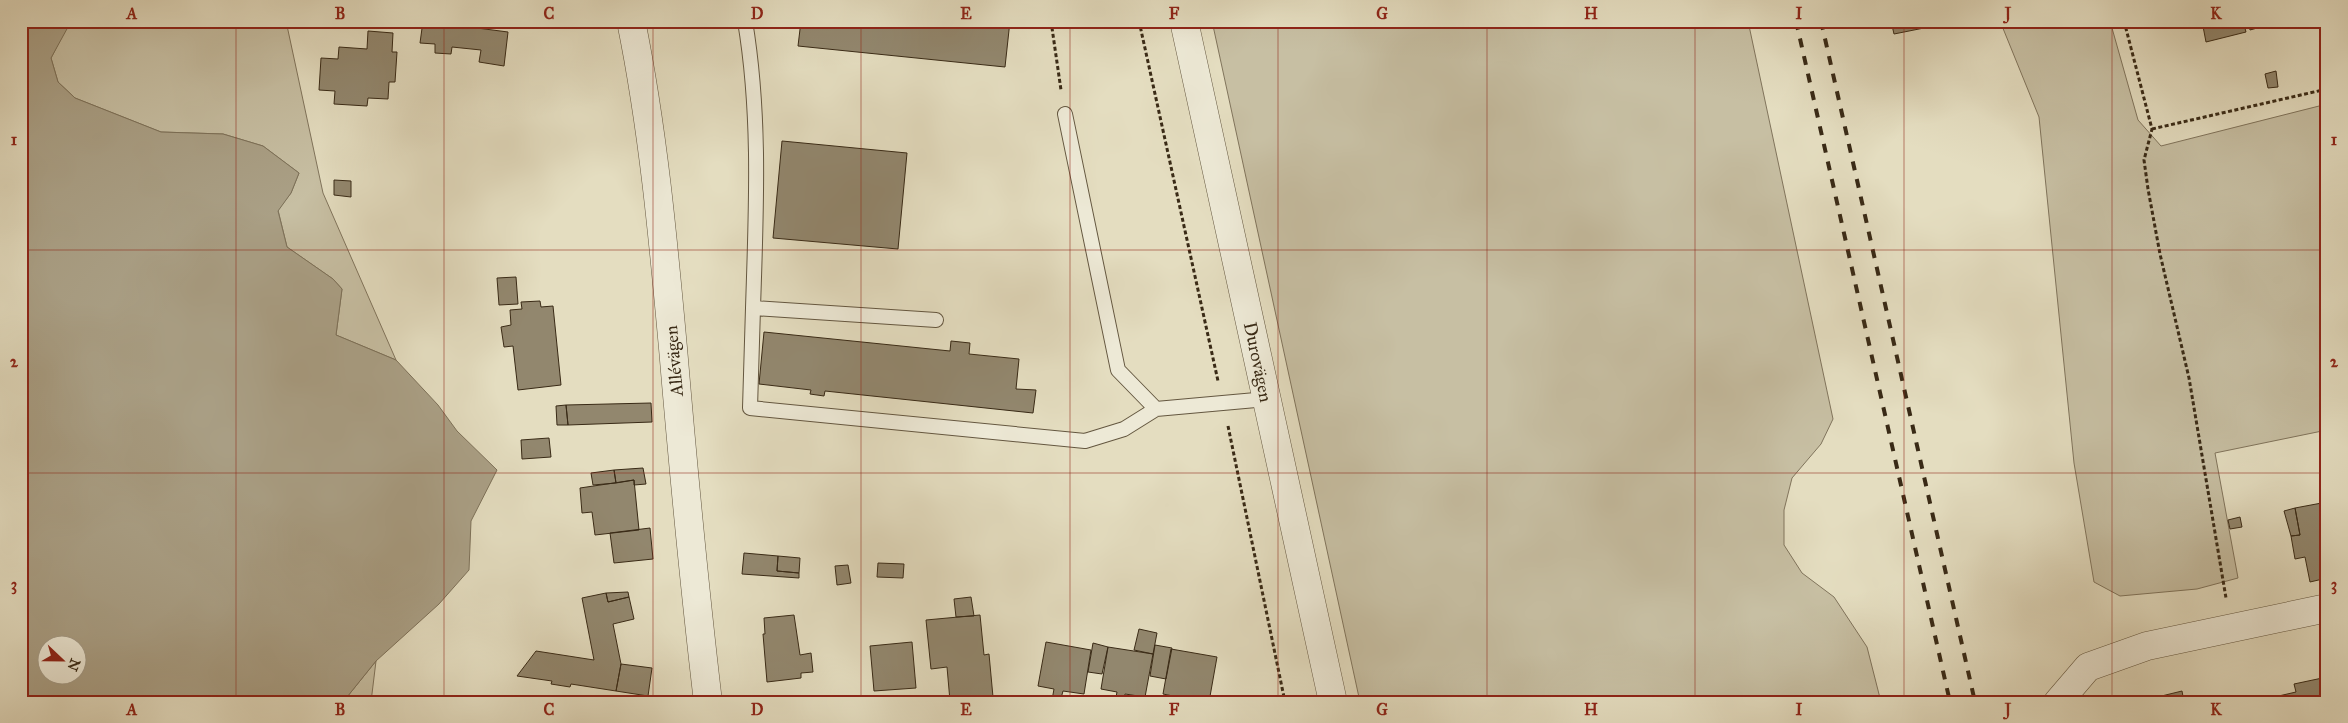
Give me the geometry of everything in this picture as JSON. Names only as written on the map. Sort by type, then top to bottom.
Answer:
[{"type":"street","name":"Allévägen","points":[[631,21],[644,83],[660,202],[693,579],[708,702]]},
{"type":"street","name":"Durovägen","points":[[1184,21],[1333,702]]},
{"type":"street","points":[[2058,702],[2088,667],[2147,646],[2327,608]]},
{"type":"lane","points":[[745,21],[754,80],[757,144],[750,408],[1084,441],[1124,429],[1156,408],[1224,404],[1267,399]]},
{"type":"lane","points":[[1065,114],[1118,370],[1156,408]]},
{"type":"lane","points":[[753,308],[936,320]]},
{"type":"path","points":[[1051,21],[1065,114]]},
{"type":"path","points":[[1139,21],[1224,404],[1285,702]]},
{"type":"path","points":[[2124,21],[2152,130],[2144,160],[2148,189],[2160,254],[2189,378],[2231,629]]},
{"type":"path","points":[[2152,130],[2327,89]]},
{"type":"shaded area","points":[[21,21],[67,21],[68,27],[51,58],[58,82],[75,98],[161,132],[223,134],[263,146],[299,173],[291,193],[278,211],[287,247],[333,279],[342,289],[336,335],[396,360],[438,405],[457,431],[497,470],[471,521],[469,570],[439,604],[376,661],[343,702],[21,702]]},
{"type":"shaded area","points":[[67,21],[286,21],[323,193],[396,360],[336,335],[342,289],[333,279],[287,247],[278,210],[291,193],[299,173],[263,146],[223,134],[161,132],[75,98],[58,82],[51,58],[67,27]]},
{"type":"shaded area","points":[[1212,21],[1748,21],[1833,419],[1821,444],[1792,478],[1784,510],[1784,545],[1802,573],[1834,597],[1867,647],[1881,702],[1360,702]]},
{"type":"shaded area","points":[[2000,21],[2110,21],[2138,120],[2161,146],[2327,104],[2327,430],[2215,453],[2238,578],[2197,589],[2120,596],[2094,582],[2074,463],[2039,117]]},
{"type":"shaded area","points":[[376,661],[371,702],[343,702]]},
{"type":"building","points":[[423,21],[508,32],[504,66],[479,62],[481,50],[452,47],[451,54],[435,53],[435,44],[420,43]]},
{"type":"building","points":[[801,21],[1010,21],[1005,67],[798,46]]},
{"type":"building","points":[[1891,21],[1928,21],[1929,27],[1894,34]]},
{"type":"building","points":[[2202,21],[2243,21],[2246,32],[2206,42]]},
{"type":"building","points":[[2248,21],[2267,21],[2268,25],[2250,30]]},
{"type":"building","points":[[2267,21],[2291,21],[2269,27]]},
{"type":"building","points":[[368,31],[393,33],[392,52],[397,52],[395,82],[389,82],[388,99],[368,98],[367,106],[334,104],[335,91],[319,90],[321,58],[338,59],[339,47],[367,49]]},
{"type":"building","points":[[2276,71],[2278,87],[2268,88],[2265,74]]},
{"type":"building","points":[[782,141],[907,153],[898,249],[773,238]]},
{"type":"building","points":[[334,180],[351,181],[351,197],[334,195]]},
{"type":"building","points":[[516,277],[518,304],[499,305],[497,278]]},
{"type":"building","points":[[540,301],[541,307],[553,306],[561,385],[518,390],[513,346],[504,347],[501,327],[511,325],[510,310],[522,309],[521,302]]},
{"type":"building","points":[[764,332],[950,351],[951,341],[970,343],[969,354],[1019,359],[1016,389],[1036,390],[1033,413],[825,391],[824,396],[810,394],[811,390],[759,384]]},
{"type":"building","points":[[651,403],[652,422],[568,425],[566,405]]},
{"type":"building","points":[[566,405],[568,425],[557,425],[556,406]]},
{"type":"building","points":[[549,438],[551,457],[522,459],[521,440]]},
{"type":"building","points":[[643,468],[646,484],[634,485],[634,480],[616,483],[614,470]]},
{"type":"building","points":[[614,470],[616,483],[593,485],[591,473]]},
{"type":"building","points":[[634,480],[639,530],[595,535],[592,512],[582,513],[580,488]]},
{"type":"building","points":[[2327,502],[2327,578],[2310,582],[2305,557],[2295,559],[2291,536],[2300,535],[2295,508]]},
{"type":"building","points":[[2295,508],[2300,535],[2291,536],[2284,511]]},
{"type":"building","points":[[2240,517],[2242,527],[2230,529],[2228,520]]},
{"type":"building","points":[[650,528],[653,559],[614,563],[610,533]]},
{"type":"building","points":[[744,553],[778,556],[777,571],[799,573],[799,578],[742,574]]},
{"type":"building","points":[[778,556],[800,558],[799,573],[777,571]]},
{"type":"building","points":[[878,563],[904,564],[903,578],[877,577]]},
{"type":"building","points":[[848,565],[851,583],[837,585],[835,566]]},
{"type":"building","points":[[628,592],[629,597],[608,602],[606,593]]},
{"type":"building","points":[[606,593],[608,602],[629,597],[634,619],[613,624],[621,664],[616,691],[571,684],[570,687],[551,684],[552,681],[517,676],[536,651],[594,660],[582,598]]},
{"type":"building","points":[[971,597],[974,616],[956,617],[954,599]]},
{"type":"building","points":[[794,615],[800,655],[811,653],[813,672],[801,673],[801,678],[767,682],[763,634],[765,634],[764,618]]},
{"type":"building","points":[[980,615],[984,655],[989,654],[993,697],[950,701],[947,667],[931,669],[926,620]]},
{"type":"building","points":[[1139,629],[1157,633],[1153,654],[1134,650]]},
{"type":"building","points":[[912,642],[916,688],[874,691],[870,646]]},
{"type":"building","points":[[1046,642],[1091,650],[1084,694],[1063,691],[1060,702],[1057,702],[1052,700],[1054,689],[1038,686]]},
{"type":"building","points":[[1093,643],[1108,647],[1102,674],[1088,672]]},
{"type":"building","points":[[1155,645],[1172,648],[1166,679],[1150,676]]},
{"type":"building","points":[[1108,647],[1153,654],[1145,697],[1125,694],[1124,702],[1115,702],[1117,692],[1101,689]]},
{"type":"building","points":[[1171,649],[1217,657],[1209,702],[1189,699],[1188,702],[1178,702],[1178,697],[1163,694]]},
{"type":"building","points":[[621,664],[652,668],[648,696],[616,691]]},
{"type":"building","points":[[2327,677],[2327,702],[2271,702],[2270,698],[2296,692],[2294,684]]},
{"type":"building","points":[[2182,691],[2184,702],[2137,702]]},
{"type":"railway","points":[[1796,21],[1950,702]]},
{"type":"railway","points":[[1821,21],[1975,702]]}]
